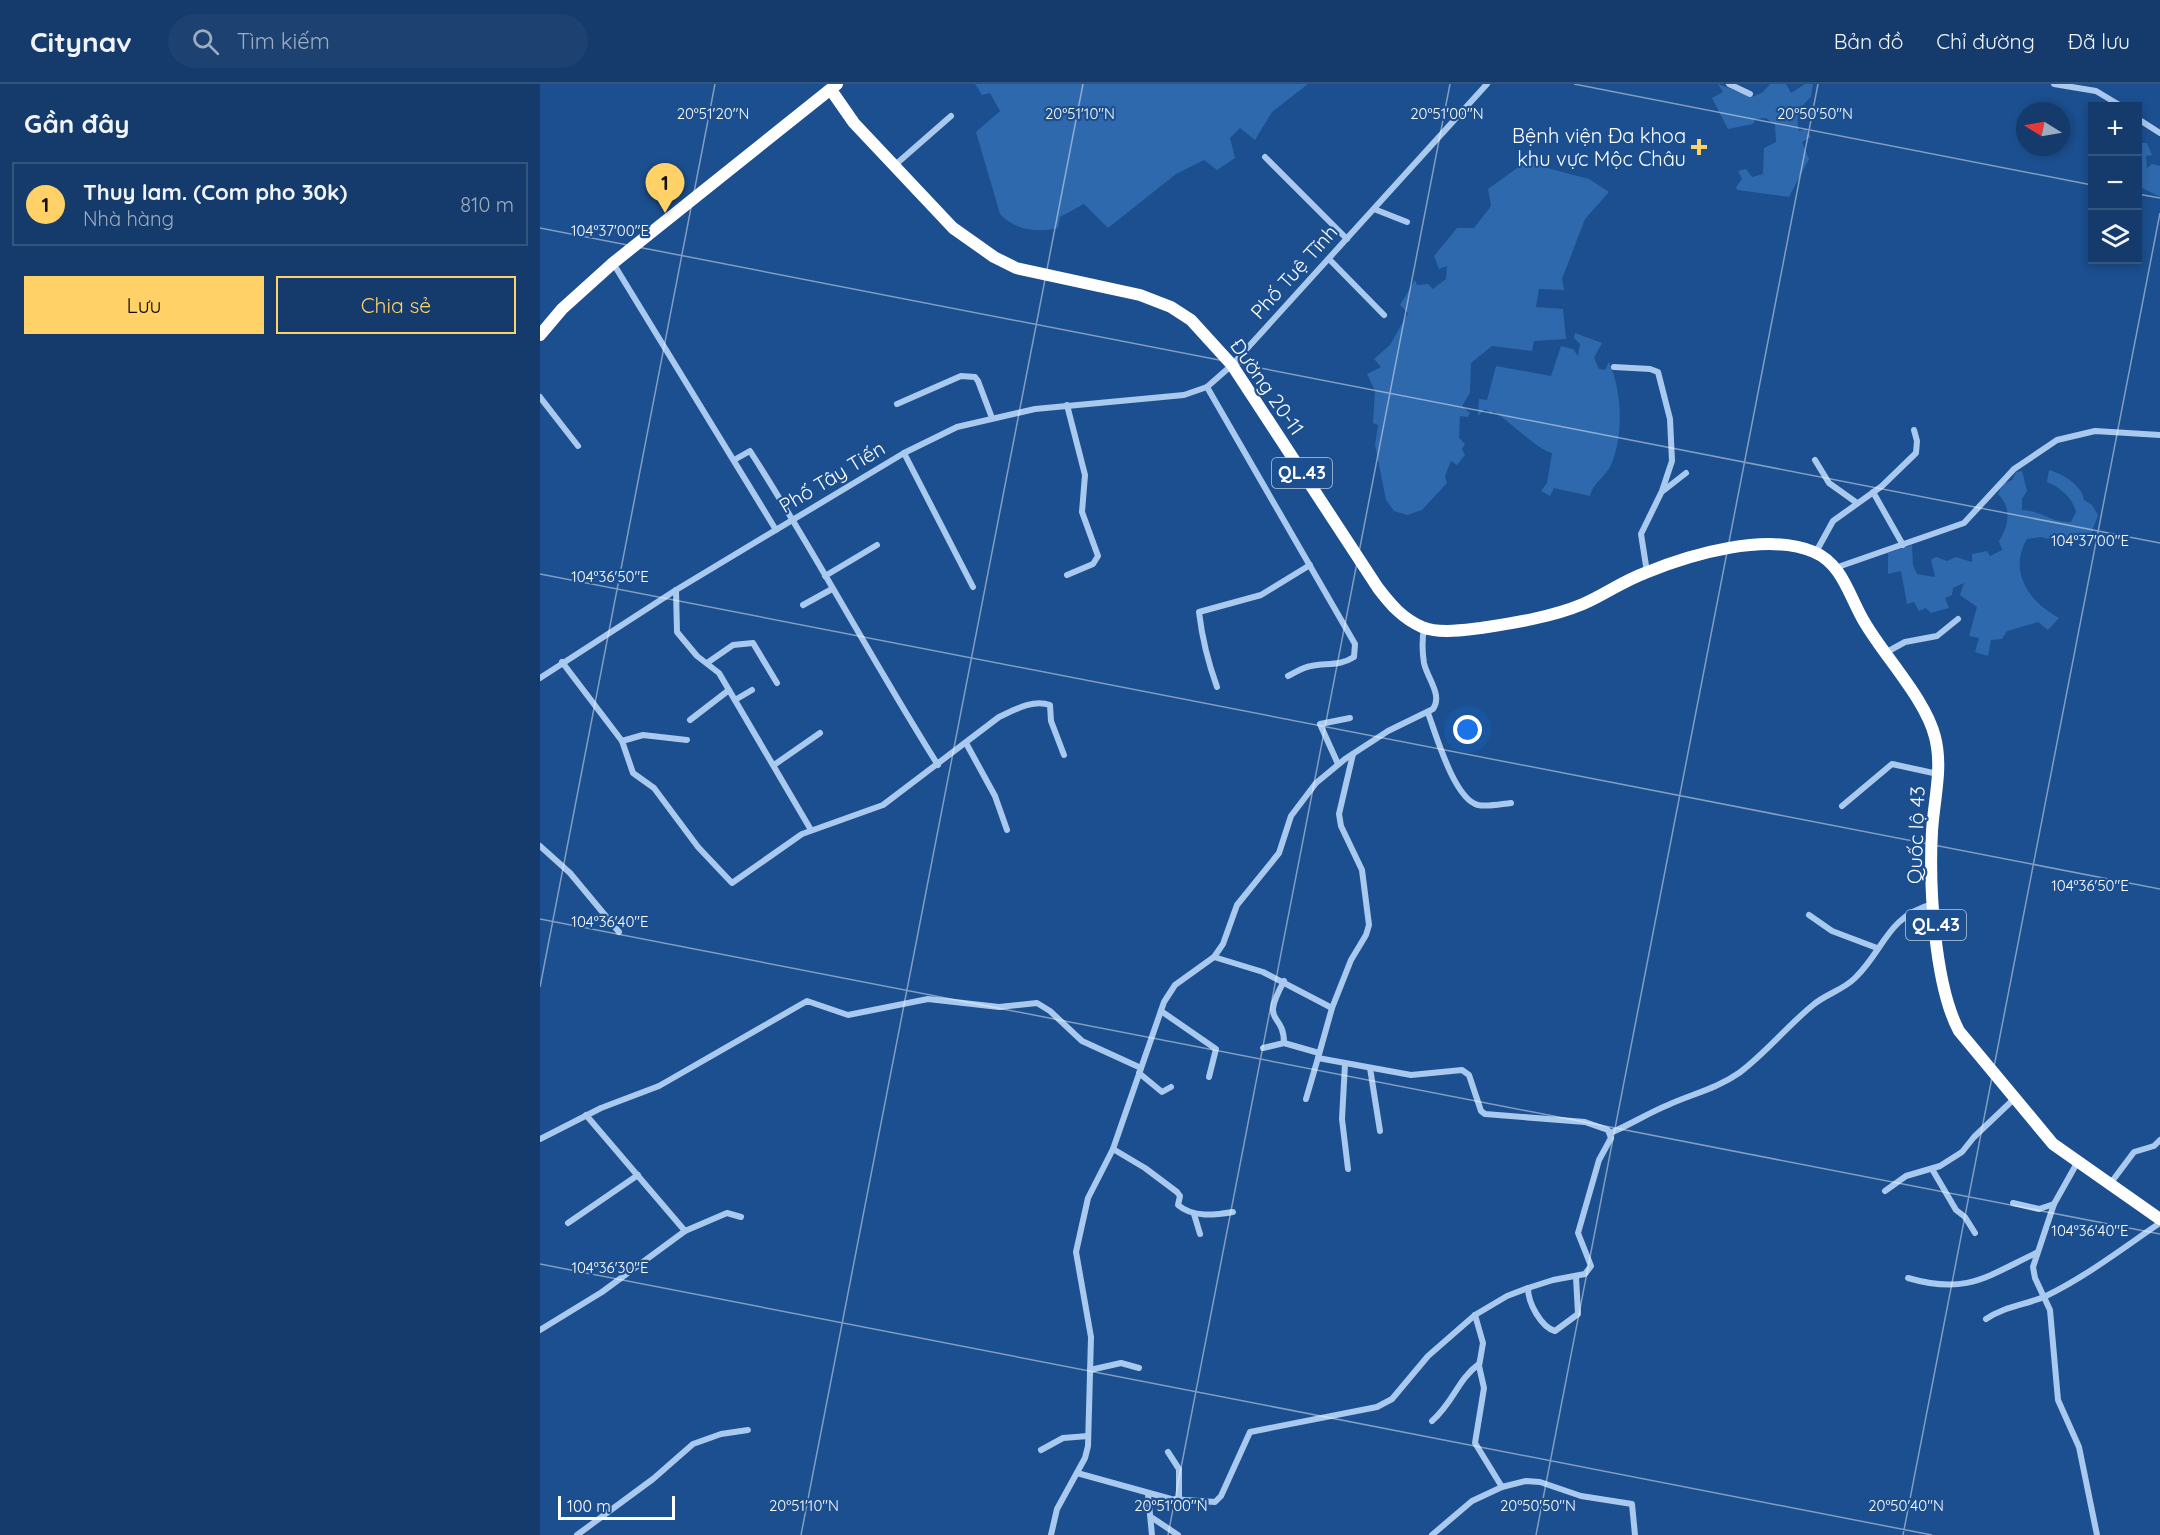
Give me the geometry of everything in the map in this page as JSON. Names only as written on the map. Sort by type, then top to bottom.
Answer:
[{"type":"highway","name":"Đường 20-11","points":[[834,87],[854,123],[954,228],[994,257],[1016,267],[1140,295],[1171,306],[1191,320],[1232,365],[1378,588],[1397,613],[1424,628],[1444,630],[1478,628],[1564,610],[1583,604],[1647,572],[1714,552],[1752,545],[1778,543],[1816,552],[1835,568]]},
{"type":"highway","points":[[540,335],[562,309],[613,263],[834,87]]},
{"type":"highway","name":"Quốc lộ 43","points":[[1835,568],[1866,626],[1932,726],[1938,750],[1932,830],[1934,904],[1948,1010],[1959,1031],[2053,1144],[2160,1221]]},
{"type":"street","name":"Phố Tuệ Tĩnh","points":[[1232,365],[1487,84]]},
{"type":"street","points":[[1729,84],[1750,94]]},
{"type":"street","points":[[2054,84],[2096,91],[2114,102]]},
{"type":"street","points":[[895,165],[951,116]]},
{"type":"street","points":[[2142,122],[2160,133]]},
{"type":"street","points":[[1265,157],[1347,238]]},
{"type":"street","points":[[1374,209],[1407,222]]},
{"type":"street","points":[[1329,258],[1384,315]]},
{"type":"street","name":"Phố Tây Tiến","points":[[613,263],[777,530],[904,453],[957,427],[992,418],[1067,405],[1185,395],[1207,387]]},
{"type":"street","points":[[1232,365],[1207,387],[1310,565],[1356,650],[1354,657],[1349,660],[1334,665],[1307,667],[1288,676]]},
{"type":"street","points":[[1614,367],[1658,372],[1667,399],[1672,461],[1662,491],[1641,534],[1647,572]]},
{"type":"street","points":[[897,404],[961,376],[970,376],[978,381],[992,418]]},
{"type":"street","points":[[540,396],[578,446]]},
{"type":"street","points":[[1067,405],[1085,475],[1082,512],[1098,556],[1093,564],[1067,575]]},
{"type":"street","points":[[1816,552],[1829,525],[1873,492],[1916,453],[1917,441],[1914,430]]},
{"type":"street","points":[[1835,568],[1964,523],[2025,460],[2057,440],[2095,430],[2160,435]]},
{"type":"street","points":[[734,460],[750,451],[794,519],[879,671],[938,765]]},
{"type":"street","points":[[904,453],[973,587]]},
{"type":"street","points":[[1815,460],[1829,483],[1857,503]]},
{"type":"street","points":[[1662,491],[1686,473]]},
{"type":"street","points":[[1873,492],[1903,545]]},
{"type":"street","points":[[540,678],[676,590],[777,530]]},
{"type":"street","points":[[825,576],[877,544]]},
{"type":"street","points":[[1217,687],[1204,650],[1204,633],[1199,612],[1261,595],[1310,565]]},
{"type":"street","points":[[803,605],[832,589]]},
{"type":"street","points":[[676,590],[677,632],[697,656],[719,673],[811,830]]},
{"type":"street","points":[[1885,653],[1905,642],[1937,636],[1958,619]]},
{"type":"street","points":[[1051,1535],[1057,1509],[1087,1454],[1091,1337],[1076,1252],[1088,1198],[1113,1149],[1161,1011],[1175,985],[1214,957],[1223,944],[1229,921],[1243,895],[1279,853],[1295,810],[1316,783],[1353,754],[1388,731],[1428,713],[1437,703],[1425,666],[1422,641],[1424,628]]},
{"type":"street","points":[[707,663],[733,645],[753,643],[777,683]]},
{"type":"street","points":[[562,662],[622,741],[633,773],[654,788],[698,848],[732,883],[811,830],[826,827],[884,805],[999,717],[1015,710],[1039,703],[1048,704],[1051,721],[1064,755]]},
{"type":"street","points":[[690,720],[729,690]]},
{"type":"street","points":[[735,700],[752,690]]},
{"type":"street","points":[[1428,713],[1447,764],[1466,796],[1479,805],[1511,803]]},
{"type":"street","points":[[1338,764],[1320,724],[1350,718]]},
{"type":"street","points":[[774,765],[819,733]]},
{"type":"street","points":[[622,741],[643,735],[687,740]]},
{"type":"street","points":[[966,743],[991,788],[1007,830]]},
{"type":"street","points":[[1306,1099],[1332,1008],[1351,960],[1366,936],[1369,925],[1362,870],[1341,826],[1339,814],[1353,754]]},
{"type":"street","points":[[1842,806],[1892,764],[1938,774]]},
{"type":"street","points":[[540,846],[570,873],[619,932]]},
{"type":"street","points":[[1610,1133],[1668,1104],[1711,1089],[1740,1072],[1778,1040],[1812,1005],[1857,976],[1876,948],[1896,925],[1910,913],[1934,904]]},
{"type":"street","points":[[1809,915],[1832,931],[1876,948]]},
{"type":"street","points":[[1214,957],[1254,968],[1284,981],[1332,1008]]},
{"type":"street","points":[[1284,981],[1273,1001],[1272,1011],[1283,1033],[1284,1043]]},
{"type":"street","points":[[540,1139],[586,1115],[659,1086],[807,1001],[848,1016],[928,999],[1007,1008],[1032,1002],[1046,1007],[1082,1041],[1140,1070],[1162,1092],[1171,1087]]},
{"type":"street","points":[[1161,1011],[1215,1049],[1209,1077]]},
{"type":"street","points":[[1263,1048],[1284,1043],[1345,1064],[1419,1075],[1462,1070],[1468,1075],[1480,1111],[1485,1114],[1585,1122],[1602,1127],[1610,1133]]},
{"type":"street","points":[[1345,1064],[1342,1119],[1348,1169]]},
{"type":"street","points":[[1370,1068],[1380,1131]]},
{"type":"street","points":[[1885,1191],[1906,1176],[1932,1169],[1962,1152],[1974,1137],[2015,1098]]},
{"type":"street","points":[[586,1115],[686,1231]]},
{"type":"street","points":[[1077,1473],[1148,1494],[1207,1504],[1218,1500],[1244,1441],[1254,1430],[1340,1415],[1387,1403],[1428,1356],[1475,1315],[1507,1296],[1528,1288],[1560,1278],[1585,1275],[1591,1266],[1578,1233],[1599,1160],[1609,1142],[1610,1133]]},
{"type":"street","points":[[2109,1184],[2134,1152],[2154,1146],[2160,1140]]},
{"type":"street","points":[[1113,1149],[1145,1168],[1177,1192],[1179,1207],[1194,1214],[1233,1212]]},
{"type":"street","points":[[2077,1163],[2054,1204],[2033,1267],[2051,1318],[2058,1400],[2079,1447],[2097,1535]]},
{"type":"street","points":[[1932,1169],[1956,1210],[1965,1217],[1976,1233]]},
{"type":"street","points":[[568,1223],[638,1175]]},
{"type":"street","points":[[2013,1203],[2039,1209],[2054,1204]]},
{"type":"street","points":[[540,1330],[639,1267],[686,1231],[727,1213],[741,1217]]},
{"type":"street","points":[[1194,1214],[1200,1234]]},
{"type":"street","points":[[1986,1319],[2004,1308],[2044,1297],[2086,1273],[2160,1221]]},
{"type":"street","points":[[1908,1278],[1946,1286],[1972,1283],[2036,1253]]},
{"type":"street","points":[[1528,1288],[1528,1298],[1533,1308],[1549,1329],[1555,1331],[1578,1314],[1576,1277]]},
{"type":"street","points":[[1475,1315],[1483,1343],[1479,1364],[1484,1388],[1475,1443],[1502,1487]]},
{"type":"street","points":[[1090,1370],[1121,1363],[1139,1368]]},
{"type":"street","points":[[1432,1420],[1449,1404],[1464,1376],[1479,1364]]},
{"type":"street","points":[[577,1535],[653,1479],[693,1444],[721,1434],[748,1430]]},
{"type":"street","points":[[1041,1450],[1064,1438],[1088,1436]]},
{"type":"street","points":[[1168,1452],[1179,1469],[1179,1500]]},
{"type":"street","points":[[1432,1535],[1465,1506],[1502,1487],[1526,1481],[1540,1482],[1581,1496],[1632,1504],[1635,1535]]},
{"type":"street","points":[[1148,1494],[1152,1535]]},
{"type":"street","points":[[1151,1517],[1178,1535]]},
{"type":"shaded area","points":[[975,84],[1308,84],[1272,112],[1255,140],[1240,128],[1230,138],[1235,158],[1217,170],[1204,160],[1176,174],[1108,228],[1084,204],[1060,217],[1058,228],[1035,230],[1012,224],[1000,214],[976,132],[1000,111],[990,93],[982,95]]},
{"type":"shaded area","points":[[1718,84],[1751,97],[1762,93],[1770,84],[1786,84],[1791,93],[1805,84],[1813,84],[1811,97],[1801,108],[1798,116],[1799,131],[1806,129],[1811,137],[1802,142],[1809,159],[1789,197],[1737,190],[1736,187],[1742,179],[1738,171],[1746,169],[1752,177],[1763,174],[1764,148],[1776,142],[1775,125],[1766,118],[1755,119],[1753,124],[1728,129],[1712,98],[1723,92]]},
{"type":"shaded area","points":[[2142,143],[2147,143],[2152,155],[2146,156],[2147,168],[2152,164],[2160,166],[2160,197],[2142,188]]},
{"type":"shaded area","points":[[1530,159],[1536,165],[1589,179],[1609,192],[1585,219],[1562,279],[1564,290],[1539,289],[1536,307],[1563,309],[1566,339],[1534,341],[1532,351],[1492,346],[1471,363],[1470,393],[1462,406],[1470,413],[1468,417],[1460,416],[1459,438],[1465,444],[1462,449],[1465,455],[1457,465],[1451,461],[1445,476],[1447,483],[1422,510],[1407,515],[1394,511],[1386,500],[1375,445],[1378,425],[1373,423],[1375,391],[1367,374],[1381,367],[1374,359],[1390,345],[1408,313],[1400,305],[1415,280],[1417,285],[1428,284],[1433,289],[1446,279],[1447,266],[1439,269],[1434,256],[1457,228],[1474,228],[1491,206],[1488,189]]},
{"type":"shaded area","points":[[1575,333],[1602,343],[1594,358],[1599,369],[1605,370],[1609,362],[1617,386],[1620,427],[1611,465],[1593,488],[1590,496],[1554,488],[1550,496],[1541,491],[1547,483],[1552,453],[1539,446],[1493,411],[1492,414],[1485,409],[1478,416],[1479,399],[1487,400],[1496,366],[1551,376],[1561,346],[1573,349],[1578,356],[1580,344],[1574,338]]},
{"type":"shaded area","points":[[2049,470],[2066,477],[2076,485],[2084,500],[2092,505],[2098,515],[2091,534],[2081,538],[2072,537],[2057,541],[2041,537],[2027,539],[2022,551],[2020,563],[2025,585],[2039,604],[2059,618],[2048,630],[2038,622],[2007,631],[2002,639],[1991,640],[1988,656],[1975,652],[1979,638],[1969,636],[1977,607],[1960,595],[1964,583],[1953,588],[1952,595],[1945,598],[1949,608],[1931,613],[1926,608],[1919,611],[1914,602],[1907,604],[1901,571],[1888,574],[1888,553],[1912,545],[1913,565],[1917,574],[1935,577],[1931,560],[1936,557],[1947,561],[1956,557],[1972,562],[1972,554],[1987,551],[1990,556],[2002,550],[1999,541],[2008,517],[2005,505],[1998,494],[2003,484],[2012,480],[2016,472],[2022,471],[2027,491],[2022,499],[2022,510],[2036,512],[2057,521],[2071,522],[2076,512],[2072,502],[2057,487],[2047,482]]},
{"type":"place","name":"Bệnh viện Đa khoa khu vực Mộc Châu","points":[[1699,147]]},
{"type":"place","name":"Thuy lam. (Com pho 30k)","points":[[665,213]]}]
